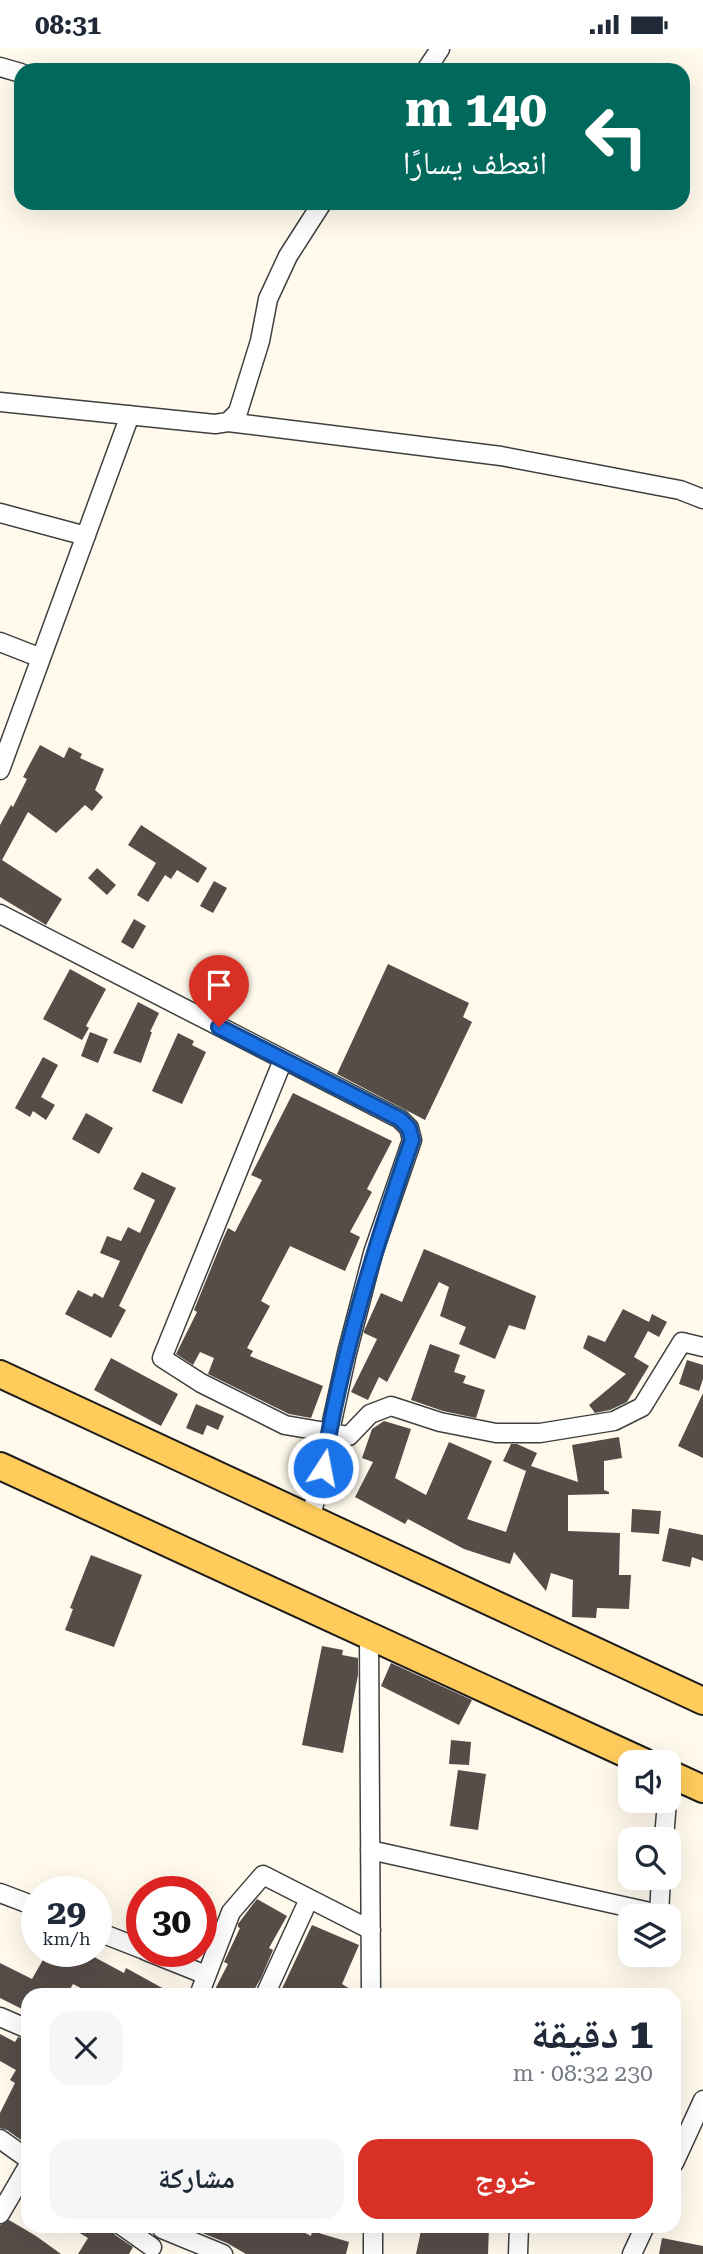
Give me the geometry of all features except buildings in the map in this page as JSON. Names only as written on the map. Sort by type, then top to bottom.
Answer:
[{"type":"main road","points":[[0,1374],[703,1701]]},
{"type":"main road","points":[[0,1466],[618,1750]]},
{"type":"main road","points":[[681,1779],[703,1789]]},
{"type":"street","points":[[228,422],[238,412],[249,380],[268,299],[288,256],[318,210]]},
{"type":"street","points":[[0,402],[215,424],[228,422],[500,456],[680,490],[703,499]]},
{"type":"street","points":[[0,770],[130,415]]},
{"type":"street","points":[[0,513],[86,536]]},
{"type":"street","points":[[0,642],[41,658]]},
{"type":"street","points":[[0,914],[400,1119],[409,1128],[412,1140],[373,1253],[347,1353],[311,1518]]},
{"type":"street","points":[[283,1060],[162,1357],[201,1383],[285,1425],[349,1436],[370,1414],[391,1406],[440,1422],[496,1433],[540,1433],[614,1422],[642,1407],[682,1342],[703,1347]]},
{"type":"street","points":[[369,1636],[371,1988]]},
{"type":"street","points":[[370,1850],[659,1914],[660,1890]]},
{"type":"street","points":[[201,1988],[231,1912],[263,1875],[371,1930]]},
{"type":"street","points":[[0,1893],[21,1901]]},
{"type":"street","points":[[268,1988],[309,1899]]},
{"type":"street","points":[[186,1967],[206,1975]]},
{"type":"street","points":[[0,2017],[21,2026]]},
{"type":"street","points":[[681,2148],[703,2100]]},
{"type":"street","points":[[0,2139],[21,2154]]},
{"type":"street","points":[[0,2214],[21,2177]]},
{"type":"street","points":[[130,2233],[150,2251],[160,2233]]},
{"type":"street","points":[[176,2233],[223,2254]]},
{"type":"street","points":[[373,2233],[373,2254]]},
{"type":"street","points":[[518,2254],[519,2233]]},
{"type":"street","points":[[632,2254],[642,2233]]},
{"type":"route","points":[[219,1027],[400,1119],[409,1128],[412,1140],[373,1253],[347,1353],[323,1468]]}]
